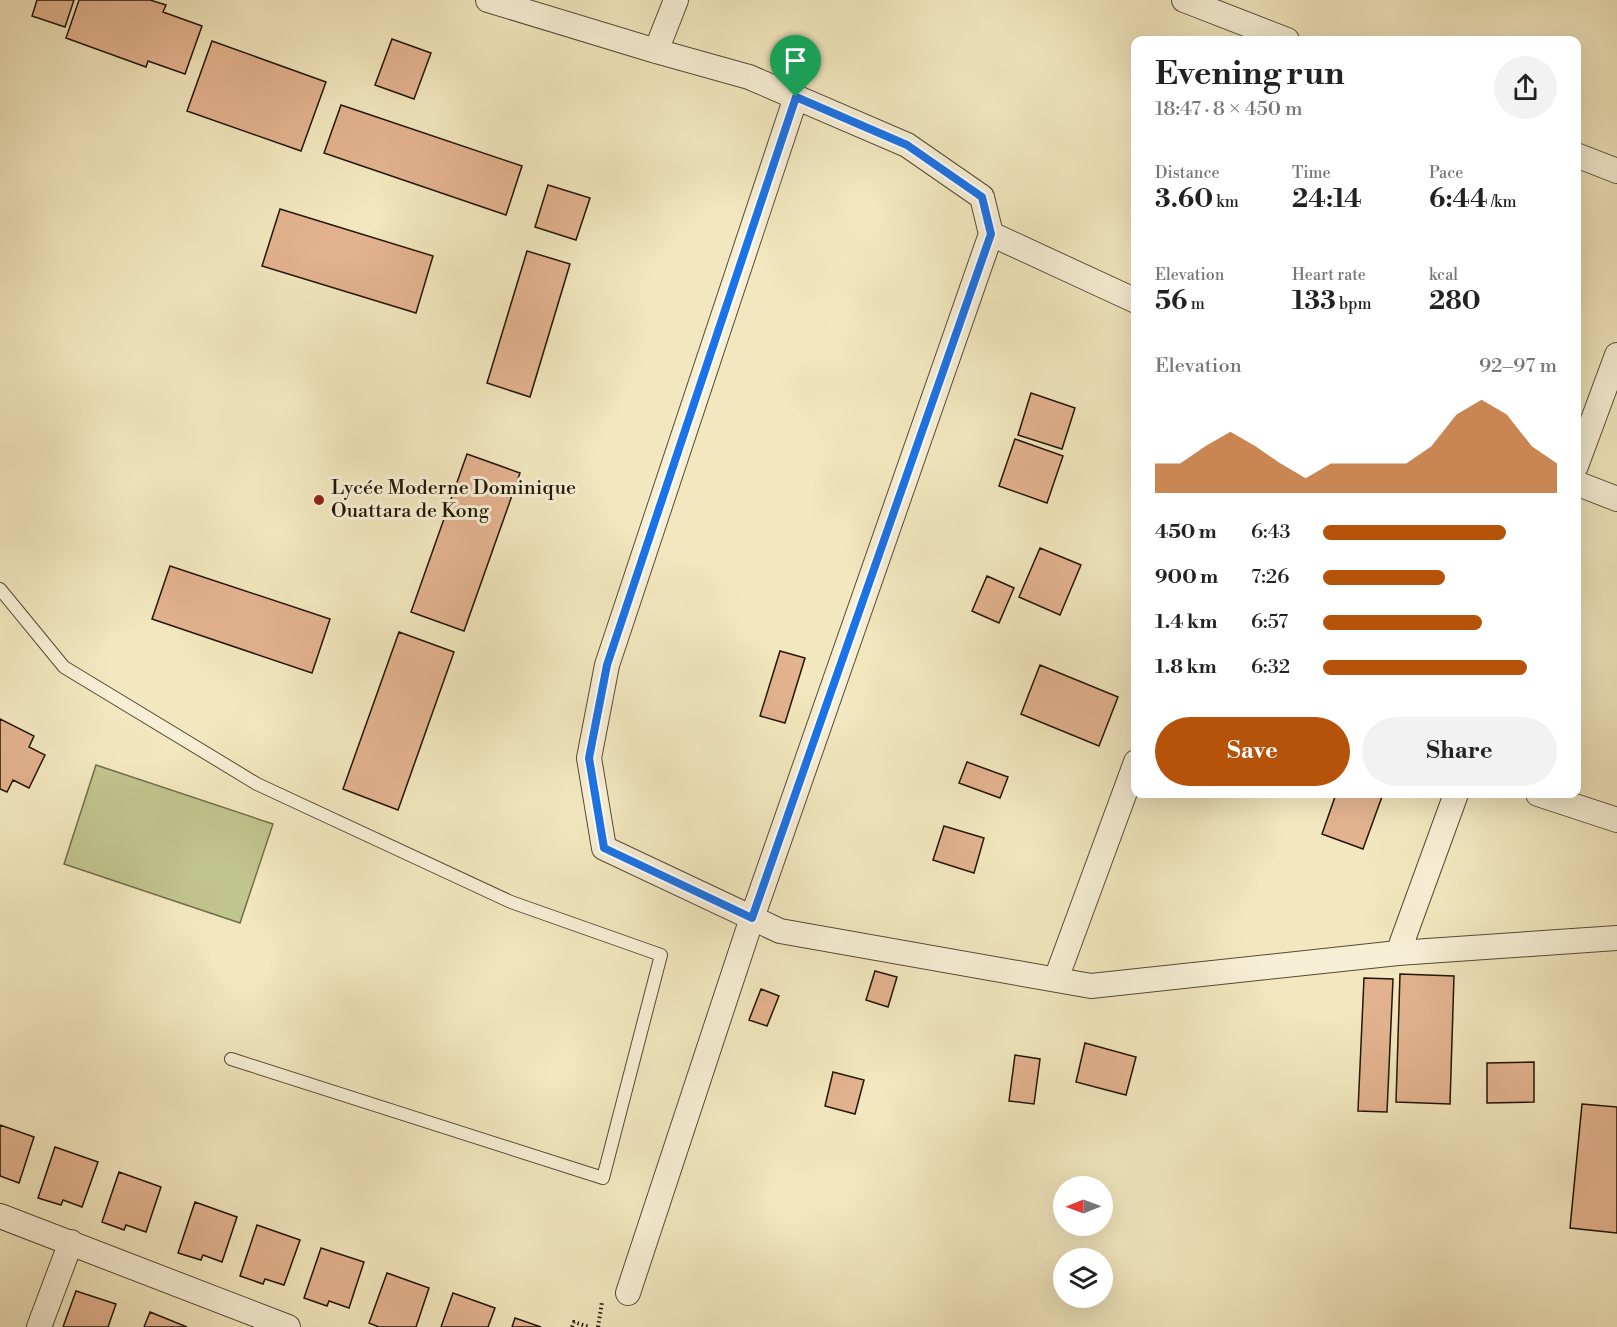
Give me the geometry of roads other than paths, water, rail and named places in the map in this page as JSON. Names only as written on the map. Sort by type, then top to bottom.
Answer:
[{"type":"street","points":[[488,0],[749,77],[907,145],[982,197],[991,234],[752,918],[628,1293]]},
{"type":"street","points":[[656,51],[676,0]]},
{"type":"street","points":[[1184,0],[1277,36]]},
{"type":"street","points":[[796,97],[607,665],[589,758],[604,848],[780,931],[1091,986],[1398,954],[1617,938]]},
{"type":"street","points":[[1581,157],[1617,171]]},
{"type":"street","points":[[991,234],[1131,299]]},
{"type":"street","points":[[1581,452],[1617,355]]},
{"type":"street","points":[[1581,485],[1617,499]]},
{"type":"street","points":[[1056,979],[1131,776]]},
{"type":"street","points":[[1398,954],[1455,798]]},
{"type":"street","points":[[1550,798],[1617,820]]},
{"type":"street","points":[[0,1216],[288,1327]]},
{"type":"street","points":[[39,1327],[71,1242]]},
{"type":"lane","points":[[0,589],[64,667],[257,784],[511,902],[661,955],[603,1178],[231,1059]]},
{"type":"place","name":"Lycée Moderne Dominique Ouattara de Kong","points":[[319,500]]}]
